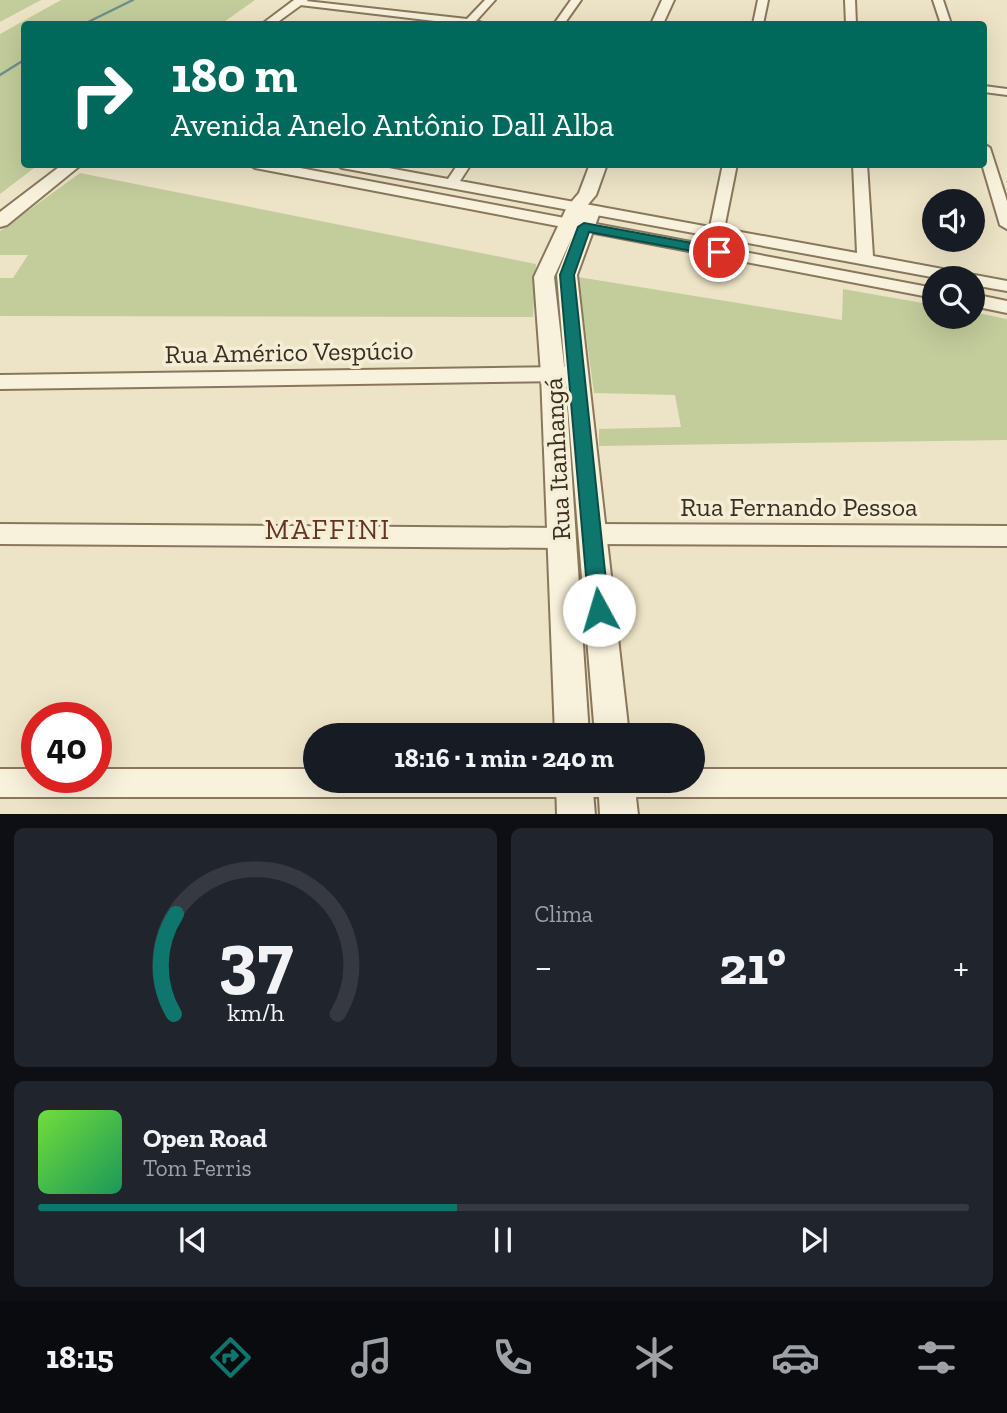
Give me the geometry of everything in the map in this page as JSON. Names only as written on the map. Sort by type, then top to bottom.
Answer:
[{"type":"street","points":[[374,21],[399,0]]},
{"type":"street","points":[[474,21],[490,0]]},
{"type":"street","points":[[561,21],[576,0]]},
{"type":"street","points":[[658,21],[668,0]]},
{"type":"street","points":[[758,21],[762,0]]},
{"type":"street","points":[[850,0],[851,21]]},
{"type":"street","points":[[938,0],[945,21]]},
{"type":"street","points":[[272,21],[301,1],[450,21]]},
{"type":"street","points":[[987,89],[1007,92]]},
{"type":"street","points":[[987,158],[1007,225]]},
{"type":"street","points":[[0,221],[69,168]]},
{"type":"street","points":[[281,168],[716,233],[922,270]]},
{"type":"street","points":[[364,168],[451,184],[922,290]]},
{"type":"street","points":[[451,184],[462,168]]},
{"type":"street","name":"Rua Itanhangá","points":[[572,723],[578,374],[567,275],[581,213],[598,168]]},
{"type":"street","points":[[716,233],[729,168]]},
{"type":"street","points":[[860,168],[866,260]]},
{"type":"street","name":"Rua Itanhangá","points":[[581,213],[544,277],[553,374],[576,536],[610,723]]},
{"type":"street","points":[[985,282],[1007,286]]},
{"type":"street","points":[[985,302],[1007,307]]},
{"type":"street","name":"Rua Américo Vespúcio","points":[[0,383],[578,374]]},
{"type":"street","name":"Rua Fernando Pessoa","points":[[0,534],[1007,536]]},
{"type":"street","points":[[0,783],[303,788]]},
{"type":"street","points":[[705,791],[1007,783]]},
{"type":"green space","points":[[0,0],[41,0],[0,22]]},
{"type":"green space","points":[[61,0],[255,0],[225,21],[23,21]]},
{"type":"green space","points":[[21,22],[21,168],[34,168],[0,194],[0,34]]},
{"type":"green space","points":[[80,173],[536,264],[533,317],[0,316],[0,278],[13,278],[28,255],[0,255],[0,231]]},
{"type":"green space","points":[[578,277],[842,320],[843,289],[922,303],[922,329],[985,329],[985,314],[1007,319],[1007,440],[599,446],[599,429],[681,427],[675,395],[594,393]]},
{"type":"waterway","points":[[90,21],[133,0]]},
{"type":"waterway","points":[[0,75],[21,62]]},
{"type":"district","name":"MAFFINI","points":[[328,529]]},
{"type":"route","points":[[599,610],[577,356],[567,275],[584,227],[719,252]]}]
